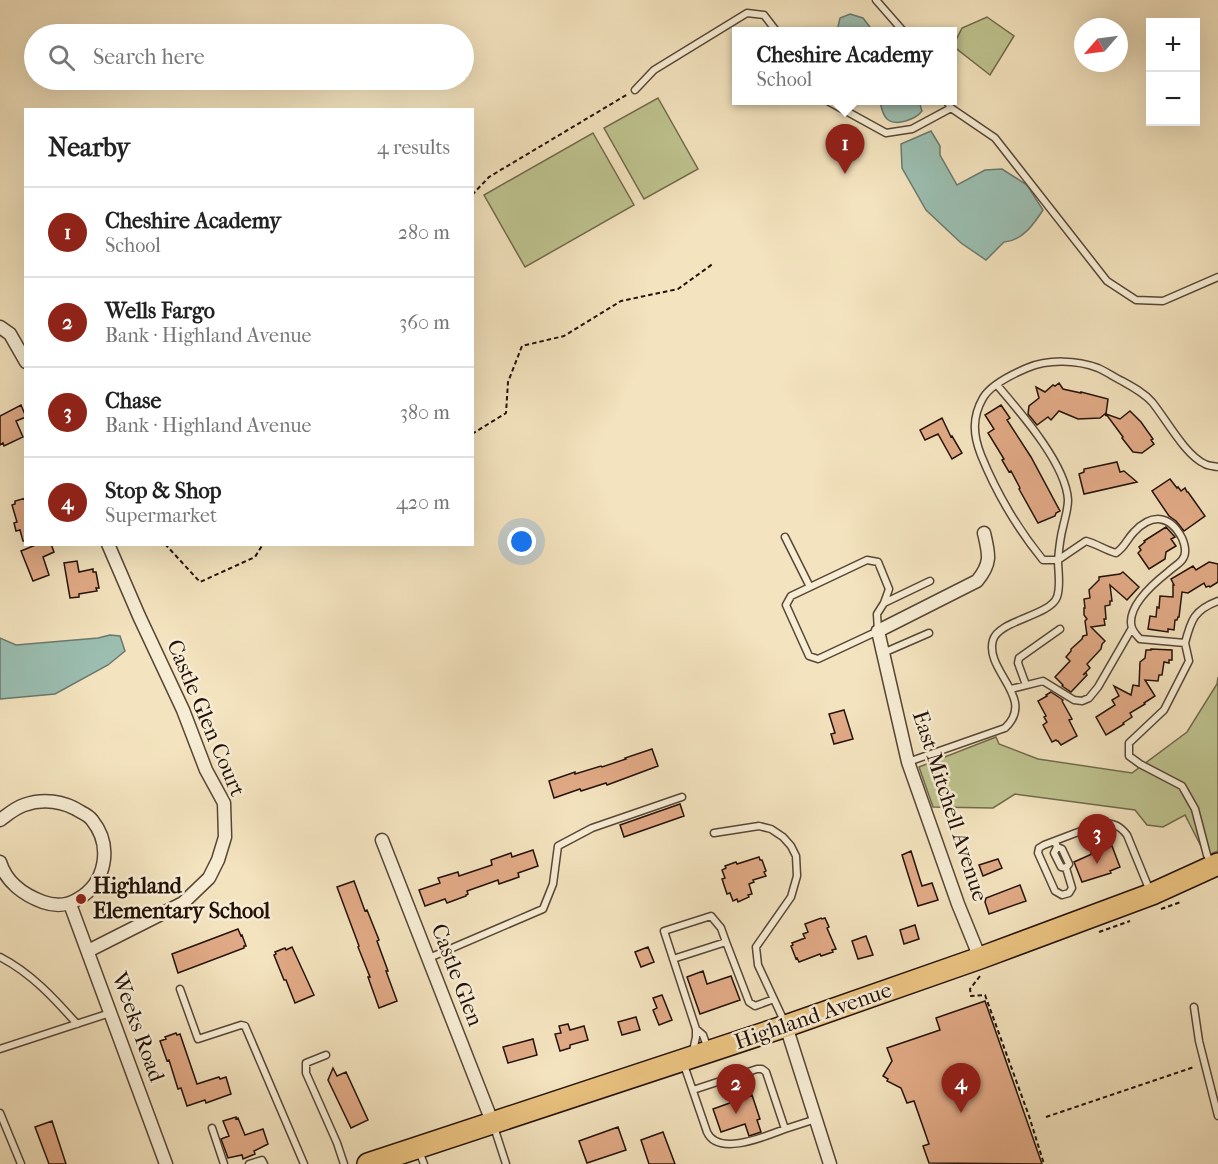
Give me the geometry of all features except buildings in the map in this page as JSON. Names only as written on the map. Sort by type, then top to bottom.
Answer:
[{"type":"highway","name":"Highland Avenue","points":[[368,1164],[421,1156],[493,1124],[786,1026],[981,966],[1216,866]]},
{"type":"street","points":[[5,331],[24,359]]},
{"type":"street","points":[[879,631],[977,581],[985,572],[990,557],[984,534]]},
{"type":"street","name":"Castle Glen Court","points":[[87,951],[183,903],[208,878],[218,860],[225,837],[224,803],[206,770],[183,710],[138,616],[109,546]]},
{"type":"street","name":"East Mitchell Avenue","points":[[879,631],[909,762],[981,966]]},
{"type":"street","points":[[0,820],[23,805],[55,801],[72,806],[91,818],[102,836],[105,857],[100,877],[88,893],[70,904],[50,905],[32,898],[15,887],[0,862]]},
{"type":"street","name":"Castle Glen","points":[[382,840],[493,1124]]},
{"type":"street","name":"Weeks Road","points":[[70,904],[166,1164]]},
{"type":"street","points":[[786,1026],[830,1164]]},
{"type":"lane","points":[[876,0],[900,27]]},
{"type":"lane","points":[[635,90],[654,70],[747,13],[764,15],[773,27]]},
{"type":"lane","points":[[835,105],[886,133],[912,129],[951,108]]},
{"type":"lane","points":[[949,105],[995,138],[1107,281],[1136,300],[1163,301],[1218,278]]},
{"type":"lane","points":[[1185,643],[1140,639],[1130,624],[1140,598],[1156,581],[1184,559],[1186,549],[1175,527],[1165,520],[1154,520],[1143,524],[1132,533],[1123,549],[1116,553],[1086,541],[1058,560],[1043,560],[1025,538],[989,475],[976,443],[974,424],[978,408],[986,394],[1019,371],[1038,363],[1057,361],[1097,368],[1137,389],[1151,401],[1193,455],[1205,464],[1218,467]]},
{"type":"lane","points":[[909,762],[1005,728],[1013,721],[1016,706],[1011,689],[995,661],[992,649],[994,637],[1002,629],[1048,607],[1056,600],[1059,589],[1058,560],[1068,502],[1064,483],[1041,442],[997,385]]},
{"type":"lane","points":[[785,537],[810,587]]},
{"type":"lane","points":[[867,560],[878,562],[889,589],[877,614],[879,631],[818,659],[809,656],[786,605],[791,596],[810,587],[867,560]]},
{"type":"lane","points":[[884,603],[930,581]]},
{"type":"lane","points":[[1216,866],[1207,855],[1196,809],[1182,786],[1129,756],[1129,743],[1164,710],[1189,662],[1185,643],[1190,625],[1197,612],[1205,606],[1218,602]]},
{"type":"lane","points":[[1011,689],[1043,681],[1074,700],[1082,701],[1089,698],[1098,687],[1132,628]]},
{"type":"lane","points":[[1026,685],[1018,663],[1019,658],[1060,629]]},
{"type":"lane","points":[[883,653],[929,633]]},
{"type":"lane","points":[[428,958],[543,909],[553,884],[558,846],[592,828],[682,797]]},
{"type":"lane","points":[[1056,844],[1062,849],[1069,864],[1066,868],[1072,888],[1069,893],[1062,895],[1055,891],[1038,853],[1040,848],[1044,845],[1056,844],[1102,823],[1112,823],[1127,835],[1152,894]]},
{"type":"lane","points":[[714,833],[759,826],[771,829],[783,837],[796,856],[797,876],[791,897],[756,947],[758,965],[786,1026]]},
{"type":"lane","points":[[774,999],[755,1006],[749,1002],[721,928],[711,916],[664,931],[696,1029],[693,1090],[709,1136],[722,1144],[748,1142],[816,1119]]},
{"type":"lane","points":[[673,959],[726,942]]},
{"type":"lane","points":[[0,957],[19,967],[44,988],[77,1024]]},
{"type":"lane","points":[[180,989],[198,1039],[244,1026],[304,1164]]},
{"type":"lane","points":[[1194,1007],[1199,1041],[1218,1116]]},
{"type":"lane","points":[[0,1049],[110,1013]]},
{"type":"lane","points":[[694,1057],[703,1035],[696,1029]]},
{"type":"lane","points":[[327,1055],[306,1064],[306,1073],[344,1164]]},
{"type":"lane","points":[[693,1090],[762,1069],[766,1072],[785,1129]]},
{"type":"lane","points":[[0,1113],[21,1164]]},
{"type":"lane","points":[[493,1124],[506,1164]]},
{"type":"lane","points":[[212,1128],[224,1164]]},
{"type":"lane","points":[[249,1164],[262,1160],[264,1164]]},
{"type":"path","points":[[474,193],[489,177],[635,90]]},
{"type":"path","points":[[474,433],[506,413],[508,381],[522,346],[564,336],[621,301],[678,289],[714,263]]},
{"type":"path","points":[[167,546],[200,582],[255,557],[262,546]]},
{"type":"path","points":[[981,966],[970,989],[971,996],[986,995],[1044,1164]]},
{"type":"path","points":[[1046,1117],[1194,1067]]},
{"type":"green space","points":[[987,17],[1014,36],[990,75],[957,49],[957,38],[962,28]]},
{"type":"green space","points":[[658,98],[698,169],[644,199],[604,128]]},
{"type":"green space","points":[[593,133],[634,205],[525,267],[484,195]]},
{"type":"green space","points":[[1218,677],[1218,851],[1206,856],[1185,815],[1163,827],[1147,825],[1135,810],[1015,794],[993,808],[933,807],[919,767],[996,737],[999,744],[1038,759],[1132,773],[1187,732],[1217,684]]},
{"type":"shaded area","points":[[850,14],[863,18],[870,27],[838,27],[840,18]]},
{"type":"shaded area","points":[[881,105],[920,105],[922,111],[906,121],[895,122],[887,119]]},
{"type":"shaded area","points":[[931,131],[940,146],[940,155],[957,185],[985,170],[1002,169],[1027,185],[1043,210],[1027,231],[1016,239],[1004,242],[986,260],[961,243],[926,210],[902,168],[901,144]]},
{"type":"shaded area","points":[[110,635],[120,636],[125,651],[108,665],[55,694],[0,699],[0,638],[16,645]]},
{"type":"place","name":"Cheshire Academy","points":[[845,174]]},
{"type":"place","name":"Chase","points":[[1097,864]]},
{"type":"place","name":"Highland Elementary School","points":[[81,899]]},
{"type":"place","name":"Stop & Shop","points":[[961,1113]]},
{"type":"place","name":"Wells Fargo","points":[[736,1114]]}]
